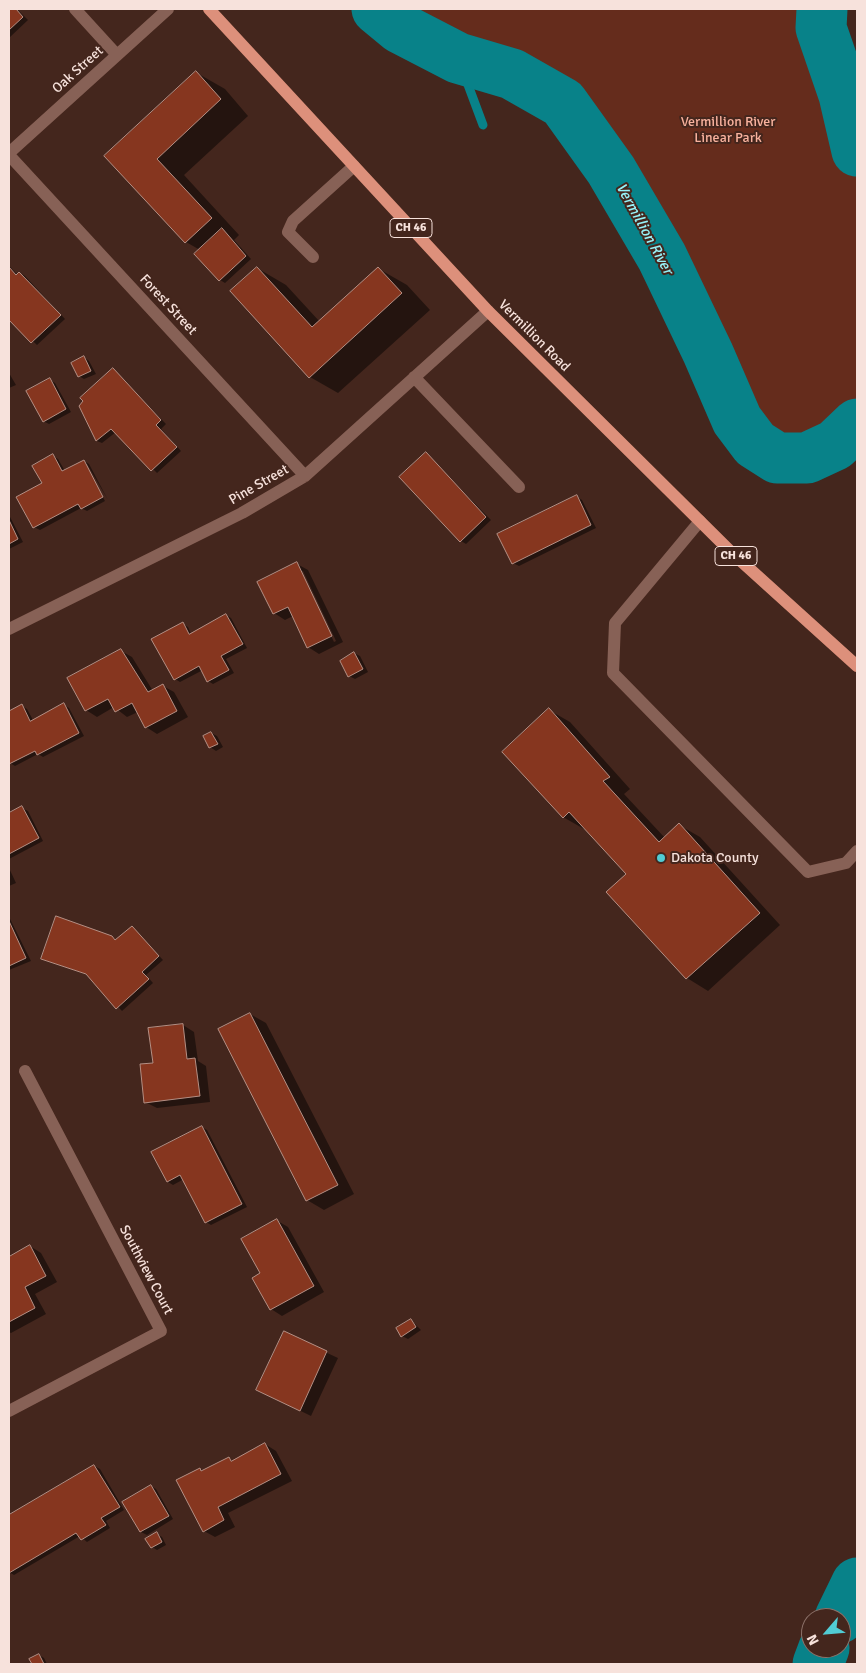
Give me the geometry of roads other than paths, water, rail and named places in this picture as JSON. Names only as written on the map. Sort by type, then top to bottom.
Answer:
[{"type":"main road","name":"Vermillion Road","points":[[209,9],[488,311],[700,521],[857,666]]},
{"type":"street","points":[[75,9],[117,55]]},
{"type":"street","name":"Oak Street","points":[[9,154],[168,9]]},
{"type":"street","name":"Forest Street","points":[[9,154],[305,476]]},
{"type":"street","points":[[313,256],[288,232],[293,222],[354,166]]},
{"type":"street","name":"Pine Street","points":[[9,629],[242,513],[305,476],[488,311]]},
{"type":"street","points":[[414,378],[520,487]]},
{"type":"street","points":[[700,521],[614,623],[613,674],[808,872],[846,863],[857,851]]},
{"type":"street","name":"Southview Court","points":[[9,1411],[161,1331],[25,1072]]},
{"type":"waterway","name":"Vermillion River","points":[[377,9],[400,28],[458,58],[512,74],[563,103],[611,170],[662,257],[708,353],[737,420],[755,444],[777,458],[807,458],[835,445],[857,424]]},
{"type":"waterway","name":"Vermillion River","points":[[822,9],[821,28],[844,95],[857,151]]},
{"type":"waterway","points":[[458,58],[483,125]]},
{"type":"waterway","name":"Vermillion River","points":[[845,1608],[857,1583]]},
{"type":"waterway","name":"Vermillion River","points":[[818,1664],[820,1658]]},
{"type":"place","name":"Dakota County","points":[[661,858]]},
{"type":"park label","name":"Vermillion River Linear Park","points":[[728,130]]}]
